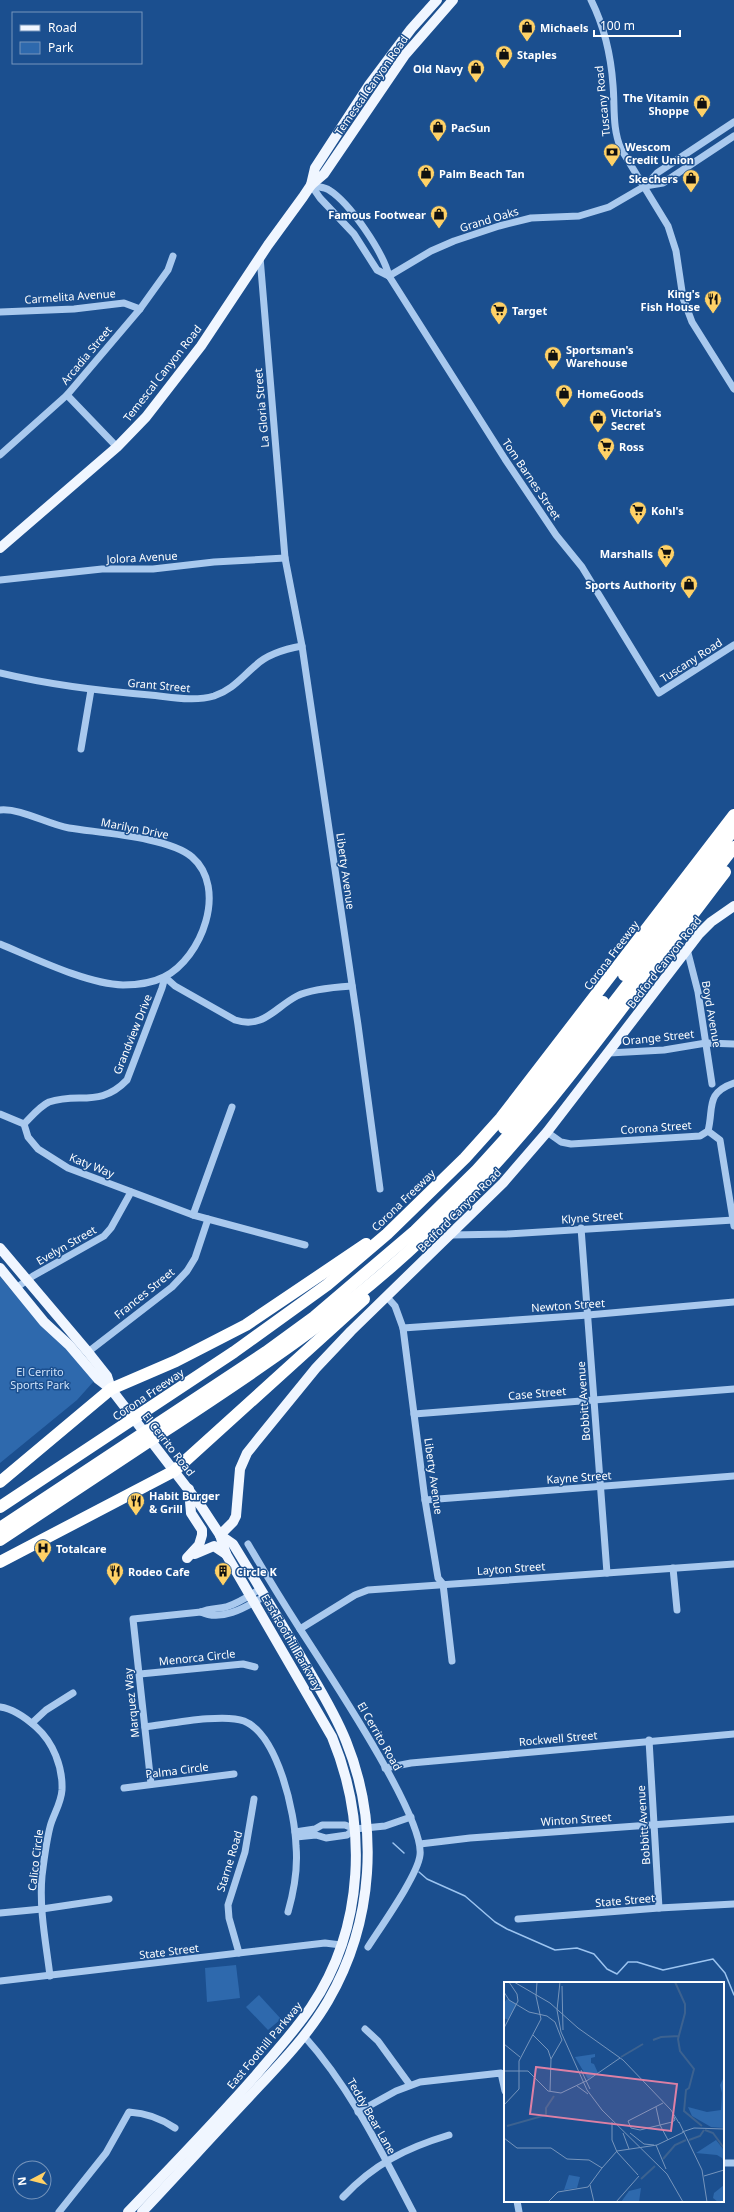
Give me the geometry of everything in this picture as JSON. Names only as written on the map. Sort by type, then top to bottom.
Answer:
[{"type":"highway","points":[[718,836],[734,811]]},
{"type":"highway","name":"Corona Freeway","points":[[0,1507],[126,1439],[157,1418],[277,1322],[343,1272],[387,1234],[465,1158],[501,1118],[734,815]]},
{"type":"highway","points":[[157,1418],[238,1364],[323,1302],[394,1242],[429,1209],[508,1123],[734,829]]},
{"type":"highway","points":[[157,1418],[222,1383],[314,1317],[415,1231],[477,1170],[526,1116],[734,847]]},
{"type":"highway","name":"Corona Freeway","points":[[0,1540],[50,1507],[126,1439],[157,1418],[254,1372],[349,1302],[421,1240],[496,1164],[539,1114],[733,861]]},
{"type":"highway","points":[[0,1482],[111,1389],[176,1361],[246,1325],[368,1243],[387,1234]]},
{"type":"highway","points":[[0,1562],[174,1471],[253,1398],[413,1256],[421,1240]]},
{"type":"highway","points":[[0,1517],[67,1473],[126,1439]]},
{"type":"highway","points":[[0,1528],[126,1439]]},
{"type":"highway","points":[[0,1533],[50,1507]]},
{"type":"main road","name":"Temescal Canyon Road","points":[[311,185],[315,168],[369,85],[411,28],[437,0]]},
{"type":"main road","name":"Temescal Canyon Road","points":[[0,548],[117,447],[146,417],[201,346],[260,257],[311,185],[324,174],[405,55],[453,0]]},
{"type":"main road","name":"Bedford Canyon Road","points":[[220,1535],[233,1522],[236,1516],[240,1469],[248,1453],[316,1368],[503,1183],[547,1132],[609,1053],[687,949],[711,922],[734,906]]},
{"type":"main road","name":"El Cerrito Road","points":[[0,1248],[107,1376],[111,1389]]},
{"type":"main road","name":"El Cerrito Road","points":[[0,1268],[44,1322],[69,1345],[98,1380],[111,1389],[189,1489],[220,1535]]},
{"type":"main road","points":[[189,1489],[191,1513],[202,1530],[202,1535],[199,1545],[187,1558],[214,1546],[226,1554]]},
{"type":"main road","name":"East Foothill Parkway","points":[[128,2212],[243,2090],[296,2029],[326,1982],[347,1928],[355,1885],[355,1829],[347,1779],[332,1737],[253,1598],[226,1554],[220,1535]]},
{"type":"main road","name":"East Foothill Parkway","points":[[142,2212],[304,2036],[329,2001],[342,1975],[355,1941],[365,1897],[368,1866],[367,1828],[360,1783],[345,1739],[322,1693],[234,1544],[220,1535]]},
{"type":"main road","points":[[243,2090],[254,2083],[294,2040],[304,2036],[303,2027],[323,1996],[326,1982]]},
{"type":"main road","points":[[135,2212],[145,2200],[147,2191]]},
{"type":"street","name":"Tuscany Road","points":[[591,0],[608,53],[613,84],[616,138],[621,149],[645,186],[672,234],[684,298],[692,322],[734,389]]},
{"type":"street","name":"Grand Oaks","points":[[389,276],[423,255],[454,241],[525,219],[564,218],[587,214],[609,207],[645,186],[657,173],[734,122]]},
{"type":"street","name":"Grand Oaks","points":[[645,186],[663,183],[734,136]]},
{"type":"street","name":"Tom Barnes Street","points":[[311,185],[320,198],[354,234],[378,270],[389,276]]},
{"type":"street","name":"Tom Barnes Street","points":[[311,185],[329,190],[344,204],[362,225],[382,257],[389,276],[505,459],[556,535],[582,567],[660,693]]},
{"type":"street","name":"Arcadia Street","points":[[0,455],[67,396],[140,308],[168,270],[173,256]]},
{"type":"street","name":"La Gloria Street","points":[[260,257],[285,558]]},
{"type":"street","name":"Carmelita Avenue","points":[[0,312],[74,309],[124,303],[140,308]]},
{"type":"street","points":[[67,396],[117,447]]},
{"type":"street","name":"Jolora Avenue","points":[[0,580],[102,569],[153,569],[214,562],[285,558]]},
{"type":"street","name":"Liberty Avenue","points":[[285,558],[302,646],[380,1189]]},
{"type":"street","name":"Tuscany Road","points":[[660,693],[734,645]]},
{"type":"street","name":"Grant Street","points":[[0,673],[35,682],[91,690],[195,699],[214,696],[237,684],[255,665],[273,654],[302,646]]},
{"type":"street","points":[[81,749],[91,690]]},
{"type":"street","name":"Marilyn Drive","points":[[0,810],[9,809],[58,826],[145,840],[174,847],[191,856],[201,867],[208,881],[210,898],[208,913],[193,951],[165,977],[144,983],[123,985],[104,983],[0,944]]},
{"type":"street","name":"Boyd Avenue","points":[[687,949],[698,992],[712,1084]]},
{"type":"street","points":[[165,977],[175,986],[235,1020],[246,1023],[257,1022],[298,996],[352,986]]},
{"type":"street","name":"Grandview Drive","points":[[24,1124],[48,1103],[108,1094],[118,1089],[127,1080],[165,977]]},
{"type":"street","name":"Orange Street","points":[[609,1053],[664,1050],[706,1044],[734,1044]]},
{"type":"street","name":"Corona Street","points":[[547,1132],[561,1142],[571,1144],[700,1136],[708,1131],[711,1104],[714,1096],[719,1090],[734,1082]]},
{"type":"street","points":[[193,1214],[232,1107]]},
{"type":"street","points":[[0,1114],[24,1124]]},
{"type":"street","name":"Katy Way","points":[[24,1124],[28,1137],[38,1149],[68,1168],[208,1219],[305,1245]]},
{"type":"street","points":[[708,1131],[720,1140],[734,1222]]},
{"type":"street","name":"Evelyn Street","points":[[16,1288],[26,1280],[104,1236],[111,1228],[131,1192]]},
{"type":"street","name":"Frances Street","points":[[88,1352],[172,1287],[187,1272],[195,1258],[208,1219]]},
{"type":"street","name":"Klyne Street","points":[[451,1235],[507,1234],[581,1228],[734,1222]]},
{"type":"street","name":"Bobbitt Avenue","points":[[581,1228],[606,1573]]},
{"type":"street","name":"Liberty Avenue","points":[[387,1297],[395,1306],[402,1328],[425,1500],[438,1578],[443,1584],[452,1661]]},
{"type":"street","name":"Newton Street","points":[[402,1328],[588,1315],[734,1302]]},
{"type":"street","name":"Case Street","points":[[414,1414],[734,1389]]},
{"type":"street","name":"Kayne Street","points":[[425,1500],[734,1476]]},
{"type":"street","name":"El Cerrito Road","points":[[248,1544],[300,1629],[331,1675],[385,1768],[411,1817],[420,1844],[420,1857],[410,1879],[368,1947]]},
{"type":"street","name":"Layton Street","points":[[300,1629],[362,1592],[443,1584],[734,1564]]},
{"type":"street","points":[[673,1568],[677,1610]]},
{"type":"street","points":[[253,1598],[262,1593]]},
{"type":"street","name":"Marquez Way","points":[[151,1784],[133,1619],[201,1612],[207,1615],[222,1614],[239,1610],[253,1598]]},
{"type":"street","name":"Menorca Circle","points":[[140,1674],[243,1664],[256,1667]]},
{"type":"street","points":[[32,1723],[46,1710],[73,1693]]},
{"type":"street","name":"Calico Circle","points":[[0,1707],[10,1708],[32,1723],[46,1735],[55,1752],[60,1772],[62,1790],[58,1808],[50,1827],[42,1877],[42,1910],[50,1976]]},
{"type":"street","points":[[144,1727],[226,1718],[245,1722],[255,1728],[268,1744],[287,1794],[295,1834],[296,1872],[288,1912]]},
{"type":"street","name":"Rockwell Street","points":[[385,1768],[411,1763],[649,1740],[734,1734]]},
{"type":"street","name":"Bobbitt Avenue","points":[[649,1740],[659,1908]]},
{"type":"street","name":"Palma Circle","points":[[124,1788],[234,1774]]},
{"type":"street","name":"Starne Road","points":[[239,1953],[229,1918],[228,1905],[246,1847],[254,1799]]},
{"type":"street","points":[[295,1834],[316,1832],[327,1825],[345,1825],[355,1829],[385,1826],[411,1817]]},
{"type":"street","name":"Winton Street","points":[[420,1844],[470,1838],[655,1826],[734,1819]]},
{"type":"street","points":[[316,1832],[326,1838],[348,1835],[355,1829]]},
{"type":"street","points":[[0,1913],[42,1910],[109,1899]]},
{"type":"street","name":"State Street","points":[[518,1919],[659,1908],[734,1904]]},
{"type":"street","name":"State Street","points":[[0,1981],[325,1943],[341,1945]]},
{"type":"street","points":[[366,2029],[378,2041],[410,2085]]},
{"type":"street","name":"Teddy Bear Lane","points":[[304,2036],[330,2065],[386,2161],[413,2212]]},
{"type":"street","points":[[358,2112],[410,2085],[431,2079],[492,2072],[501,2073],[504,2086]]},
{"type":"street","points":[[59,2212],[106,2153],[129,2112],[139,2112],[159,2119],[175,2128]]},
{"type":"street","points":[[343,2197],[361,2178],[386,2161],[419,2144],[449,2135]]},
{"type":"street","points":[[517,2202],[519,2212]]},
{"type":"green space","name":"El Cerrito Sports Park","points":[[0,1276],[11,1290],[45,1318],[94,1381],[77,1400],[0,1463]]},
{"type":"green space","points":[[236,1965],[240,1998],[207,2002],[205,1968]]},
{"type":"green space","points":[[259,1995],[281,2019],[268,2030],[246,2007]]},
{"type":"waterway","points":[[393,1843],[404,1853]]},
{"type":"waterway","points":[[419,1872],[427,1879],[465,1896],[495,1922],[507,1929],[555,1950],[577,1948],[594,1954],[607,1969],[617,1974],[628,1962],[637,1962],[663,1970],[713,1959],[725,1973],[734,1995]]},
{"type":"place","name":"Michaels","points":[[527,42]]},
{"type":"place","name":"Staples","points":[[504,69]]},
{"type":"place","name":"Old Navy","points":[[476,83]]},
{"type":"place","name":"The Vitamin Shoppe","points":[[702,118]]},
{"type":"place","name":"PacSun","points":[[438,142]]},
{"type":"place","name":"Wescom Credit Union","points":[[612,167]]},
{"type":"place","name":"Palm Beach Tan","points":[[426,188]]},
{"type":"place","name":"Skechers","points":[[691,193]]},
{"type":"place","name":"Famous Footwear","points":[[439,229]]},
{"type":"place","name":"King's Fish House","points":[[713,314]]},
{"type":"place","name":"Target","points":[[499,325]]},
{"type":"place","name":"Sportsman's Warehouse","points":[[553,370]]},
{"type":"place","name":"HomeGoods","points":[[564,408]]},
{"type":"place","name":"Victoria's Secret","points":[[598,433]]},
{"type":"place","name":"Ross","points":[[606,461]]},
{"type":"place","name":"Kohl's","points":[[638,525]]},
{"type":"place","name":"Marshalls","points":[[666,568]]},
{"type":"place","name":"Sports Authority","points":[[689,599]]},
{"type":"place","name":"Habit Burger & Grill","points":[[136,1516]]},
{"type":"place","name":"Totalcare","points":[[43,1563]]},
{"type":"place","name":"Rodeo Cafe","points":[[115,1586]]},
{"type":"place","name":"Circle K","points":[[223,1586]]}]
